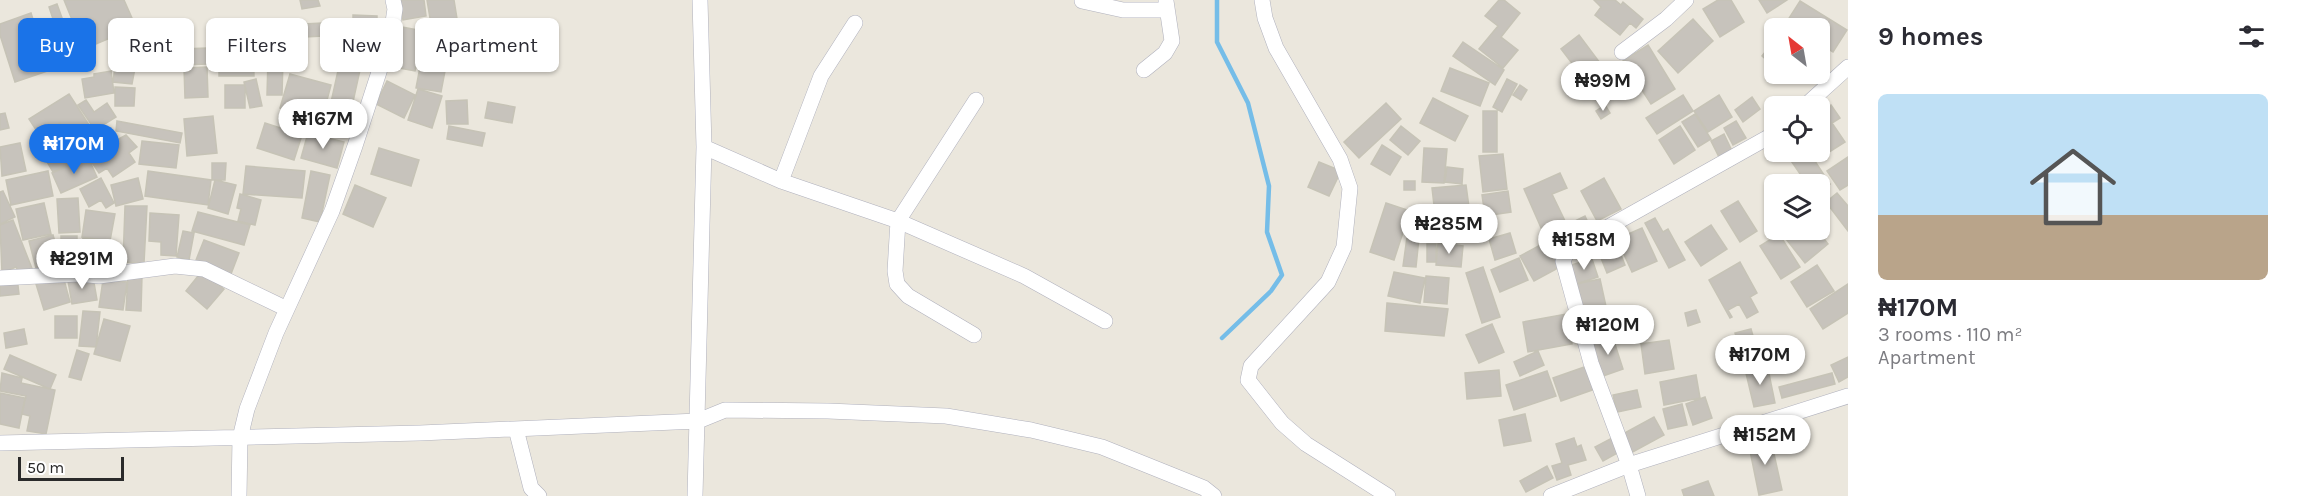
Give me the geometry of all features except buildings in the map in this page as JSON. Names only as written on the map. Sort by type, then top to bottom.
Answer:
[{"type":"street","points":[[239,496],[240,438],[247,409],[276,333],[332,211],[391,35],[395,9],[393,0]]},
{"type":"street","points":[[695,496],[704,147],[700,0]]},
{"type":"street","points":[[1262,0],[1265,18],[1276,48],[1340,159],[1350,189],[1344,247],[1328,282],[1251,366],[1248,380],[1282,423],[1306,444],[1388,496]]},
{"type":"street","points":[[1622,52],[1666,19],[1686,0]]},
{"type":"street","points":[[1082,1],[1123,10],[1166,5],[1172,41],[1165,52],[1144,70]]},
{"type":"street","points":[[781,181],[820,76],[855,23]]},
{"type":"street","points":[[1816,96],[1848,68]]},
{"type":"street","points":[[974,335],[908,296],[897,284],[895,271],[898,221],[976,100]]},
{"type":"street","points":[[1638,496],[1629,465],[1591,363],[1563,261],[1569,249],[1764,140]]},
{"type":"street","points":[[704,147],[781,181],[898,221],[1024,276],[1105,321]]},
{"type":"street","points":[[0,278],[78,274],[99,276],[190,266],[204,269],[287,309]]},
{"type":"street","points":[[1551,496],[1629,465],[1848,396]]},
{"type":"street","points":[[0,443],[240,438],[698,421],[725,410],[946,416],[1031,430],[1102,447],[1203,488],[1214,496]]},
{"type":"street","points":[[516,429],[531,488],[539,496]]},
{"type":"waterway","points":[[1217,0],[1217,42],[1248,103],[1269,186],[1267,232],[1282,275],[1271,291],[1222,338]]}]
